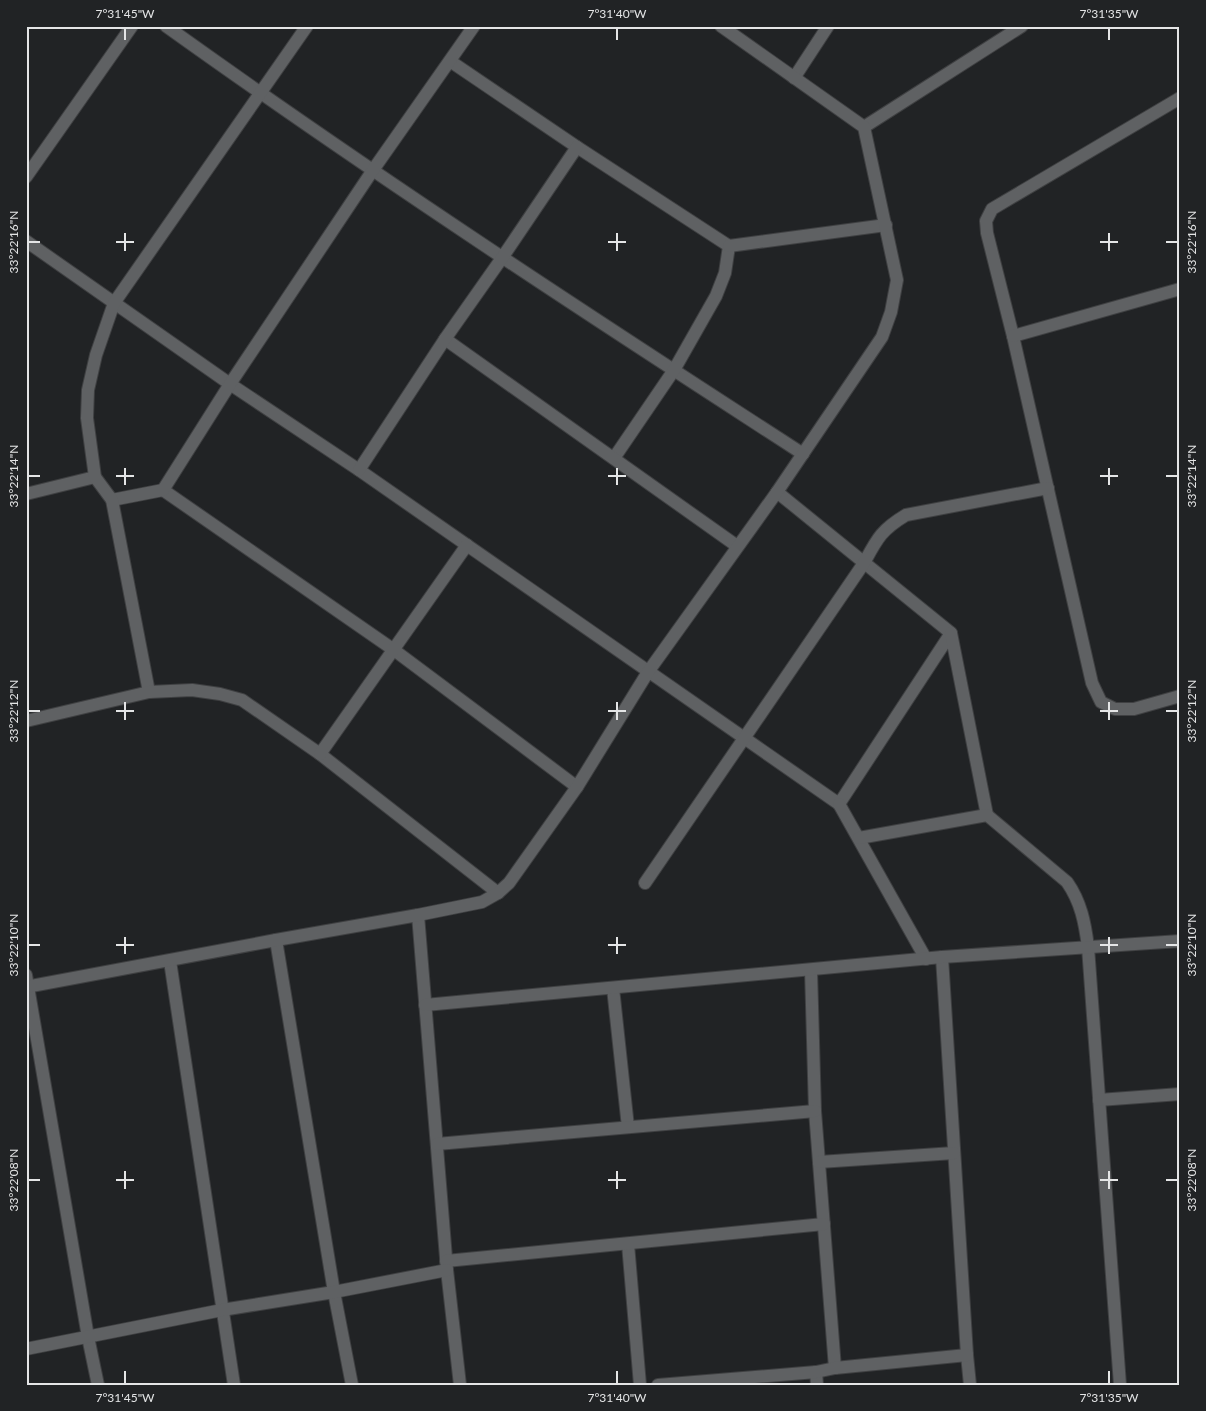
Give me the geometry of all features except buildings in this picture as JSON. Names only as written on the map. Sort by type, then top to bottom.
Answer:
[{"type":"street","points":[[26,177],[132,26]]},
{"type":"street","points":[[166,26],[261,94],[502,258],[803,454]]},
{"type":"street","points":[[149,692],[112,500],[95,476],[87,418],[88,390],[96,355],[114,303],[307,26]]},
{"type":"street","points":[[163,490],[230,384],[372,170],[474,26]]},
{"type":"street","points":[[98,1385],[27,983],[170,961],[418,915],[482,902],[498,893],[508,884],[577,787],[648,672],[777,492],[882,337],[892,312],[897,280],[864,126],[720,26]]},
{"type":"street","points":[[794,78],[828,26]]},
{"type":"street","points":[[864,126],[1022,26]]},
{"type":"street","points":[[450,61],[729,246],[886,225]]},
{"type":"street","points":[[1180,98],[992,209],[986,221],[1092,682],[1101,702],[1115,709],[1134,709],[1180,696]]},
{"type":"street","points":[[359,470],[445,339],[577,147]]},
{"type":"street","points":[[26,242],[230,384],[359,470],[839,804],[926,959]]},
{"type":"street","points":[[614,458],[674,370],[716,296],[725,273],[729,246]]},
{"type":"street","points":[[1013,336],[1180,289]]},
{"type":"street","points":[[445,339],[737,546]]},
{"type":"street","points":[[26,494],[95,476]]},
{"type":"street","points":[[644,883],[864,563],[878,538],[891,524],[906,515],[1048,488]]},
{"type":"street","points":[[112,500],[163,490],[394,650],[577,787]]},
{"type":"street","points":[[777,492],[951,633],[987,815],[1068,882],[1076,894],[1086,924],[1120,1385]]},
{"type":"street","points":[[320,754],[467,545]]},
{"type":"street","points":[[839,804],[951,633]]},
{"type":"street","points":[[26,721],[149,692],[192,690],[220,694],[242,700],[320,754],[498,893]]},
{"type":"street","points":[[858,838],[987,815]]},
{"type":"street","points":[[418,915],[446,1265],[460,1385]]},
{"type":"street","points":[[276,940],[334,1292],[352,1385]]},
{"type":"street","points":[[425,1005],[942,957],[1180,941]]},
{"type":"street","points":[[942,957],[966,1355],[970,1385]]},
{"type":"street","points":[[170,961],[234,1385]]},
{"type":"street","points":[[811,970],[815,1111],[836,1368]]},
{"type":"street","points":[[613,988],[628,1127]]},
{"type":"street","points":[[1099,1100],[1180,1094]]},
{"type":"street","points":[[437,1144],[815,1111]]},
{"type":"street","points":[[819,1162],[954,1153]]},
{"type":"street","points":[[26,1349],[222,1310],[334,1292],[446,1265],[824,1224]]},
{"type":"street","points":[[628,1244],[640,1385]]},
{"type":"street","points":[[658,1385],[816,1372],[836,1368],[966,1355]]},
{"type":"street","points":[[816,1372],[817,1385]]}]
